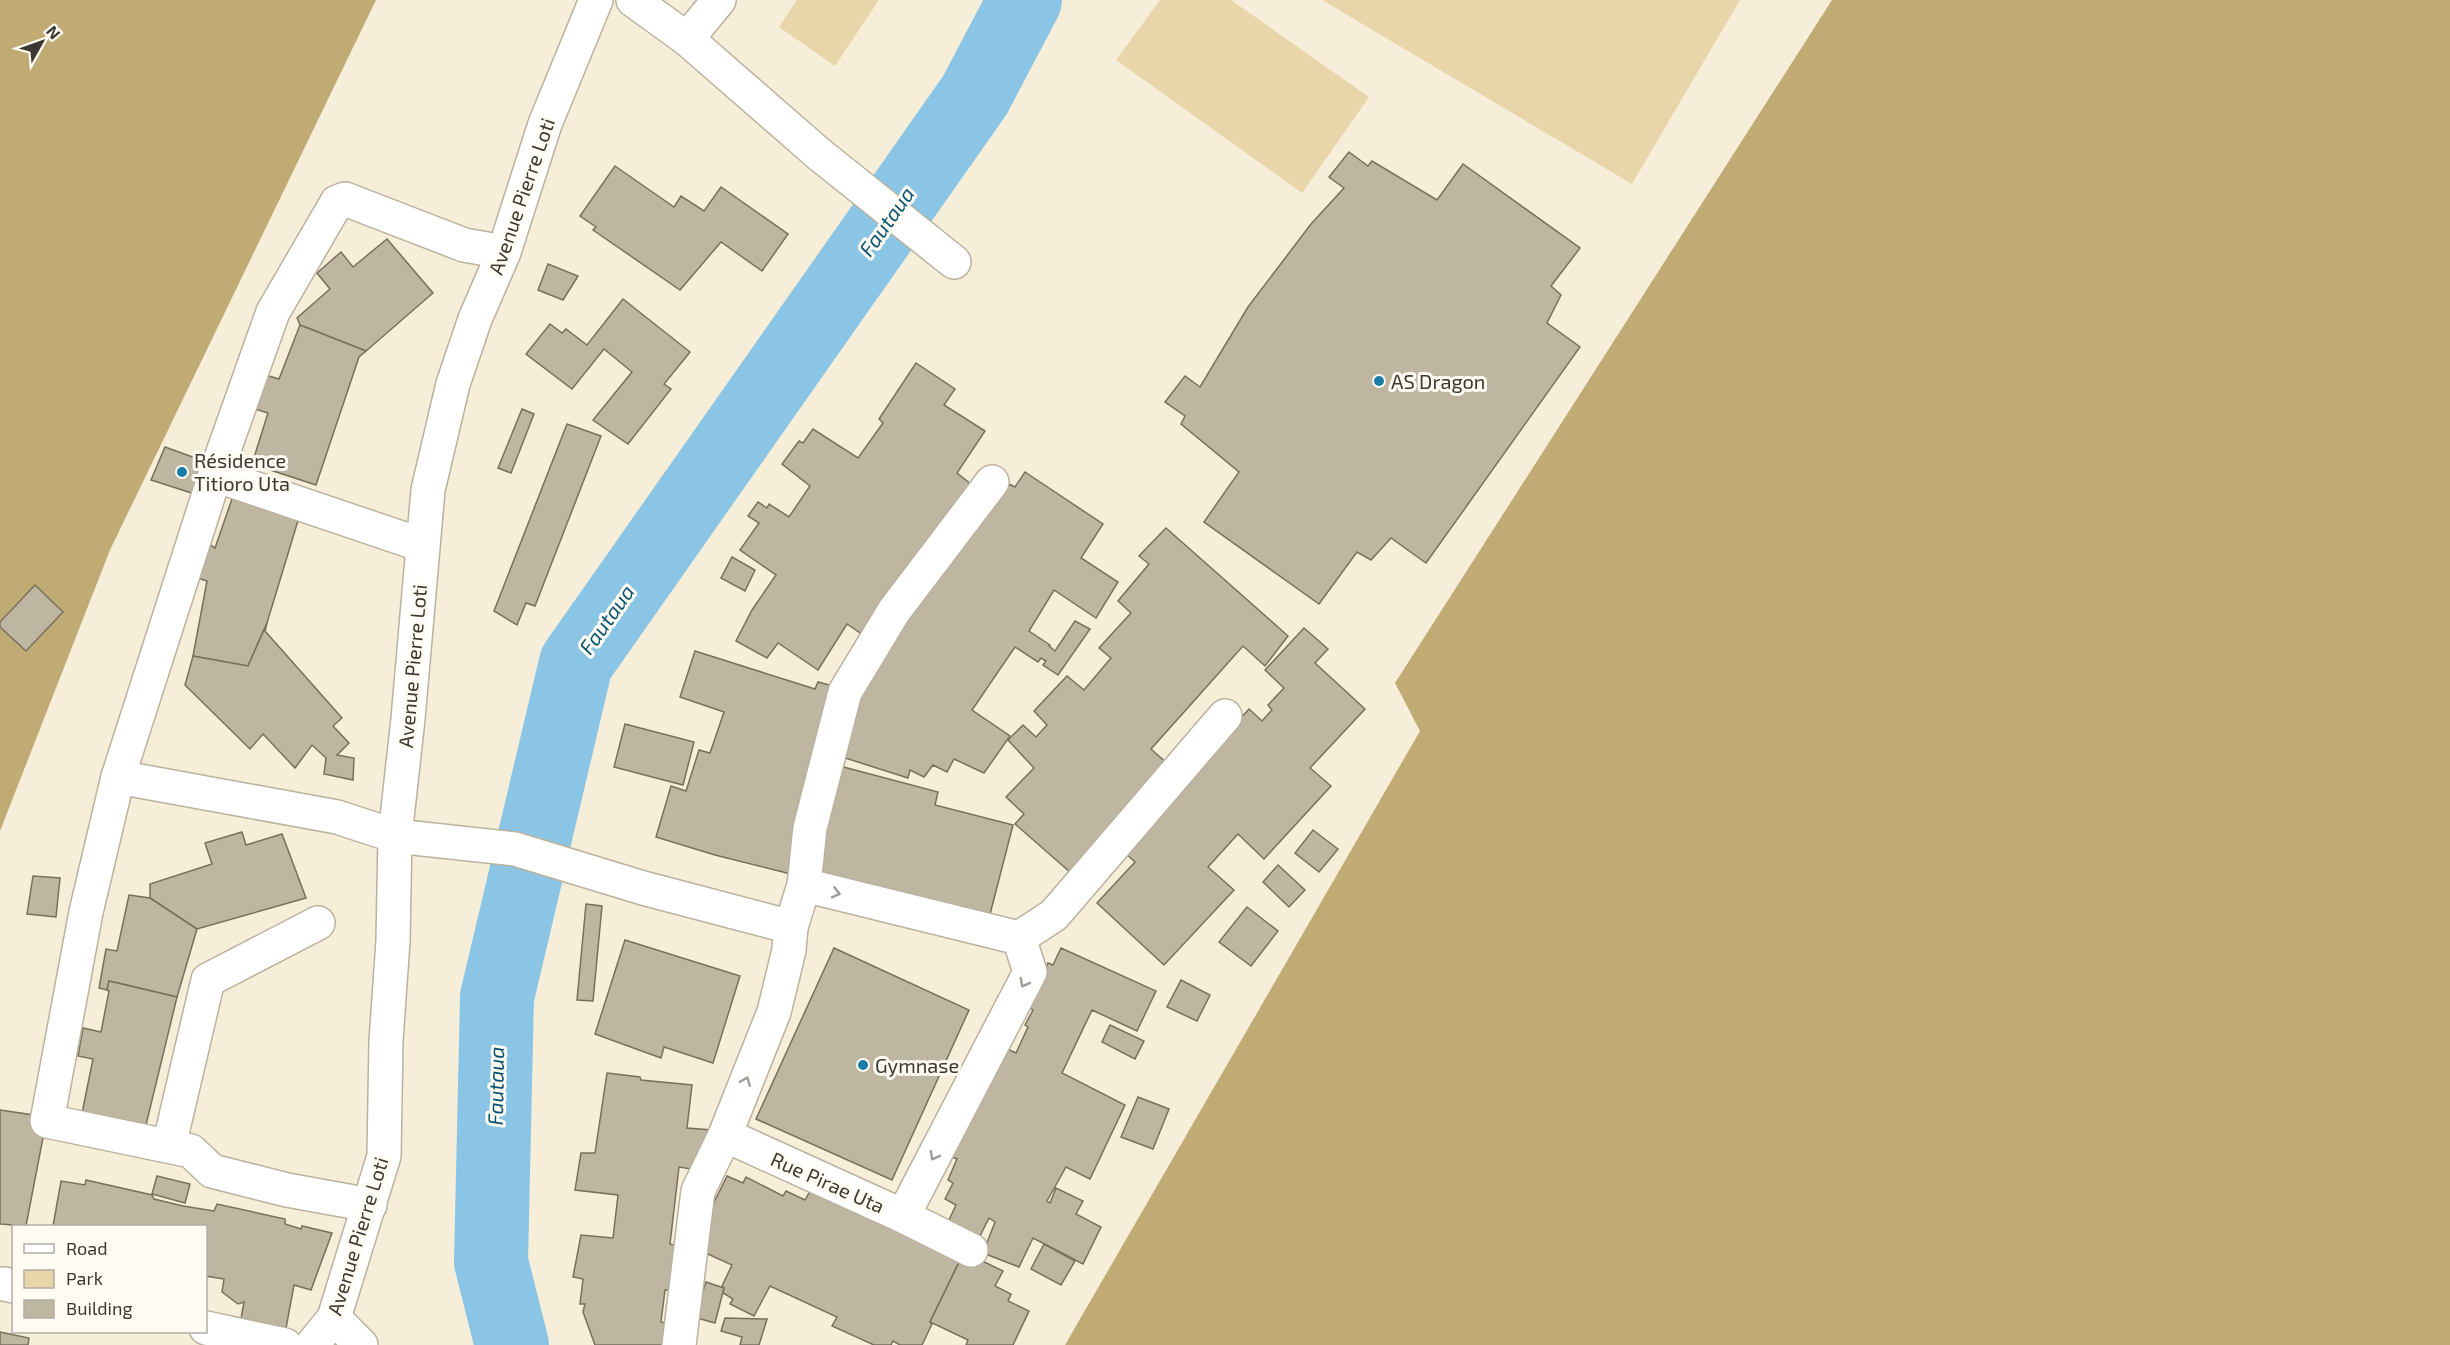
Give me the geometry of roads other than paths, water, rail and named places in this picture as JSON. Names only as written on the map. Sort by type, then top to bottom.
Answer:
[{"type":"street","name":"Avenue Pierre Loti","points":[[312,1345],[334,1318],[384,1156],[386,1041],[393,941],[395,836],[408,719],[428,490],[453,384],[475,319],[504,252],[545,124],[596,0]]},
{"type":"street","points":[[633,0],[687,39],[819,154],[954,262]]},
{"type":"street","points":[[687,39],[719,0]]},
{"type":"street","points":[[370,1205],[287,1190],[212,1172],[191,1151],[47,1121],[86,912],[118,777],[215,475],[273,312],[337,202],[345,199],[464,245],[504,252]]},
{"type":"street","points":[[215,475],[422,545]]},
{"type":"street","points":[[679,1345],[698,1191],[725,1135],[774,1012],[789,950],[792,927],[804,885],[810,828],[845,692],[894,611],[992,482]]},
{"type":"street","points":[[804,885],[1019,938],[1054,915],[1225,716]]},
{"type":"street","points":[[118,777],[337,817],[395,836],[515,849],[643,888],[792,927]]},
{"type":"street","points":[[169,1146],[208,980],[318,923]]},
{"type":"street","name":"Rue Pirae Uta","points":[[725,1135],[903,1216],[1030,972],[1019,938]]},
{"type":"street","points":[[903,1216],[971,1250]]},
{"type":"street","points":[[334,1318],[361,1345]]},
{"type":"street","points":[[207,1328],[285,1345]]},
{"type":"waterway","name":"Fautaua","points":[[512,1345],[491,1262],[497,997],[576,663],[975,95],[1025,0]]},
{"type":"place","name":"AS Dragon","points":[[1379,381]]},
{"type":"place","name":"Résidence Titioro Uta","points":[[182,472]]},
{"type":"place","name":"Gymnase","points":[[863,1065]]}]
